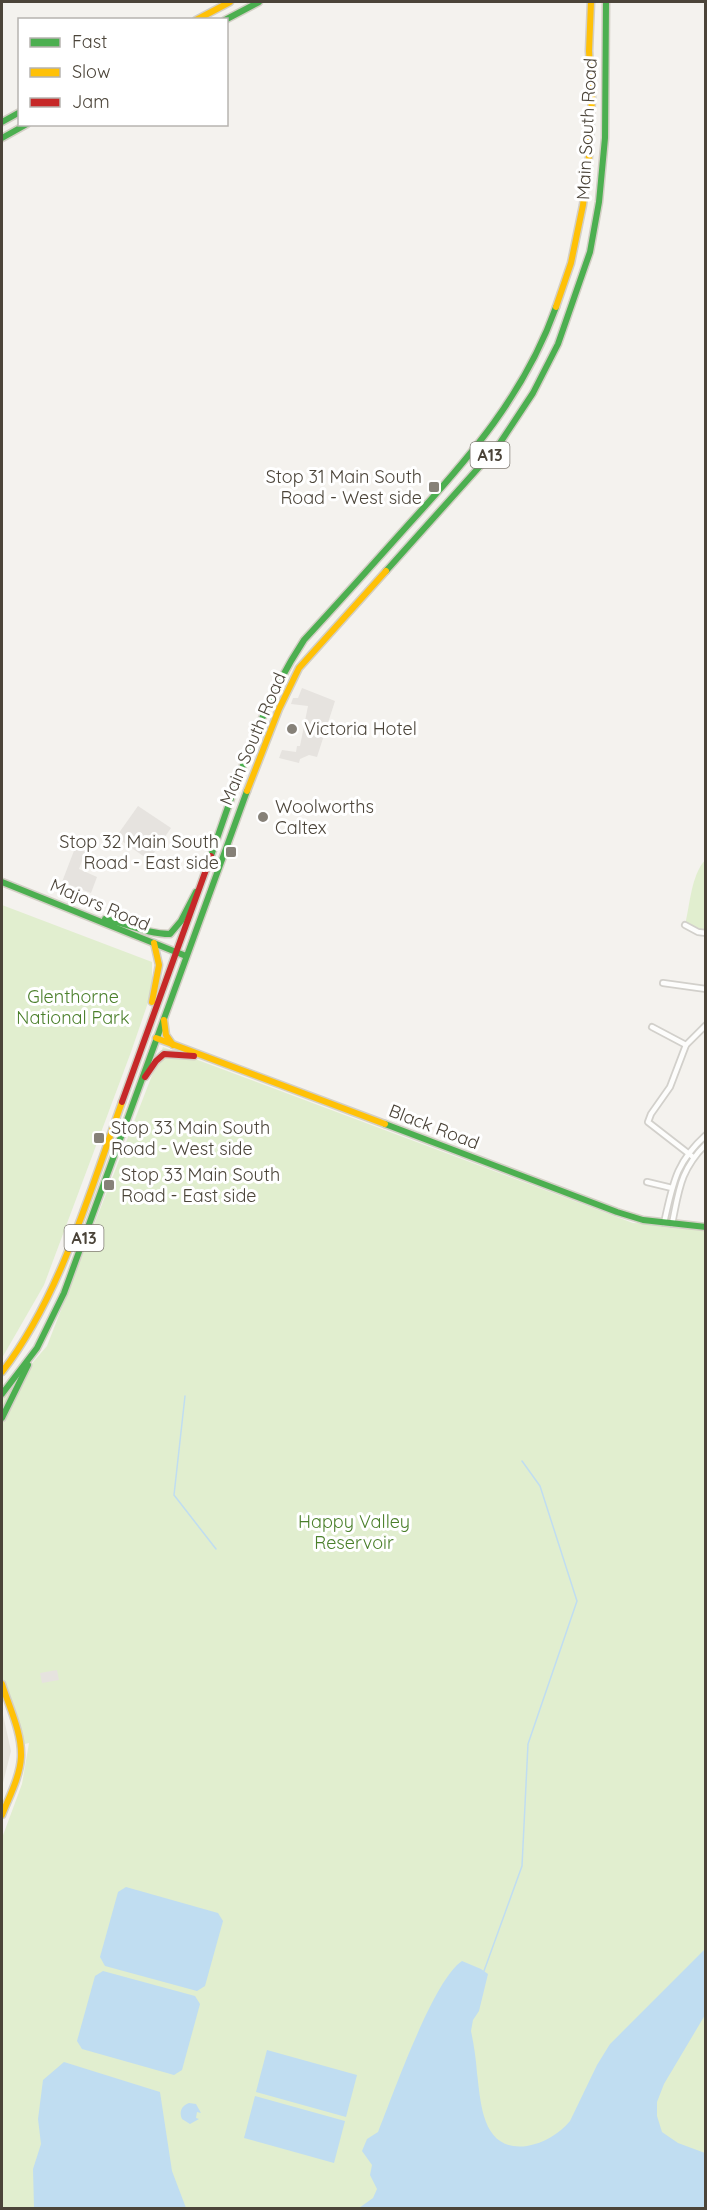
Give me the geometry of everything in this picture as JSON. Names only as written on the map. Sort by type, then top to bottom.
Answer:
[{"type":"main road","points":[[200,18],[230,2]]},
{"type":"main road","points":[[228,18],[259,2]]},
{"type":"main road","name":"Main South Road","points":[[2,1372],[25,1340],[53,1286],[276,684],[304,640],[486,436],[521,384],[545,337],[563,291],[575,248],[583,205],[589,156],[592,98],[589,51],[591,2]]},
{"type":"main road","name":"Main South Road","points":[[2,1394],[37,1348],[64,1293],[225,848],[288,689],[299,668],[498,446],[533,393],[565,327],[590,252],[599,202],[605,138],[606,2]]},
{"type":"main road","points":[[2,122],[18,113]]},
{"type":"main road","points":[[2,138],[23,126]]},
{"type":"main road","points":[[486,436],[498,446]]},
{"type":"main road","points":[[255,737],[261,730],[280,689],[288,689]]},
{"type":"main road","name":"Majors Road","points":[[2,882],[186,956]]},
{"type":"main road","name":"A13","points":[[89,916],[129,924],[156,934],[170,934],[178,928],[187,906],[199,887]]},
{"type":"main road","name":"A13","points":[[151,1018],[152,1001],[159,981],[160,961],[154,944]]},
{"type":"main road","points":[[163,1019],[166,1035],[173,1045]]},
{"type":"main road","name":"Black Road","points":[[145,1034],[617,1212],[664,1223],[705,1227]]},
{"type":"main road","name":"A13","points":[[140,1084],[156,1058],[163,1053],[203,1057]]},
{"type":"main road","points":[[2,1418],[37,1348]]},
{"type":"main road","points":[[2,1684],[20,1746],[21,1758],[14,1785],[2,1815]]},
{"type":"street","points":[[686,925],[705,933]]},
{"type":"street","points":[[663,983],[705,989]]},
{"type":"street","points":[[693,1157],[648,1122],[670,1087],[686,1045],[705,1025]]},
{"type":"street","points":[[652,1028],[686,1045]]},
{"type":"street","points":[[664,1223],[677,1173],[688,1153],[705,1135]]},
{"type":"street","points":[[672,1224],[684,1174],[693,1157],[705,1144]]},
{"type":"street","points":[[647,1182],[672,1188]]},
{"type":"shaded area","points":[[302,688],[335,701],[317,757],[309,755],[300,759],[299,763],[279,758],[282,750],[296,752],[297,746],[300,746],[308,706],[291,704],[293,698],[298,698]]},
{"type":"shaded area","points":[[138,806],[171,828],[149,860],[116,837]]},
{"type":"shaded area","points":[[77,843],[87,847],[79,869],[97,877],[91,893],[62,882]]},
{"type":"shaded area","points":[[57,1670],[59,1680],[42,1683],[40,1673]]},
{"type":"shaded area","points":[[2,1710],[11,1751],[2,1787]]},
{"type":"green space","points":[[705,860],[705,933],[685,925],[694,882]]},
{"type":"green space","name":"Glenthorne National Park","points":[[2,905],[152,962],[152,991],[44,1285],[2,1358]]},
{"type":"green space","name":"Happy Valley Reservoir","points":[[163,1047],[633,1223],[705,1226],[705,2208],[2,2208],[2,1838],[22,1784],[29,1743],[25,1744],[2,1679],[2,1398],[47,1346]]},
{"type":"water","points":[[126,1887],[218,1913],[223,1921],[205,1986],[197,1991],[105,1966],[100,1957],[118,1892]]},
{"type":"water","points":[[705,1949],[705,2015],[664,2084],[657,2102],[657,2116],[662,2132],[678,2143],[705,2153],[705,2208],[359,2208],[373,2198],[377,2189],[370,2175],[372,2165],[362,2151],[367,2139],[378,2132],[427,2014],[451,1972],[462,1961],[488,1974],[479,2011],[473,2020],[471,2031],[480,2098],[487,2123],[492,2134],[501,2141],[512,2146],[527,2146],[551,2137],[570,2121],[597,2065],[610,2044]]},
{"type":"water","points":[[103,1971],[195,1996],[200,2004],[182,2070],[174,2075],[82,2049],[77,2041],[95,1976]]},
{"type":"water","points":[[267,2050],[357,2075],[346,2117],[256,2092]]},
{"type":"water","points":[[64,2062],[160,2092],[172,2171],[186,2208],[34,2208],[33,2169],[41,2144],[38,2119],[43,2080]]},
{"type":"water","points":[[255,2096],[345,2121],[334,2163],[244,2138]]},
{"type":"water","points":[[189,2103],[196,2104],[201,2113],[197,2112],[196,2118],[199,2119],[190,2124],[182,2119],[181,2114],[182,2108]]},
{"type":"waterway","points":[[185,1396],[174,1495],[216,1549]]},
{"type":"waterway","points":[[484,1971],[522,1866],[528,1744],[577,1601],[540,1486],[522,1461]]},
{"type":"traffic: fast","points":[[228,18],[259,2]]},
{"type":"traffic: fast","points":[[386,571],[498,446],[533,393],[558,344],[590,252],[599,202],[605,138],[606,2]]},
{"type":"traffic: fast","points":[[2,122],[18,113]]},
{"type":"traffic: fast","points":[[2,138],[23,126]]},
{"type":"traffic: fast","points":[[211,856],[240,772],[262,718],[288,665],[304,640],[453,474],[494,423],[529,368],[556,307]]},
{"type":"traffic: fast","points":[[2,1394],[37,1348],[64,1293],[247,791]]},
{"type":"traffic: fast","points":[[2,882],[186,956]]},
{"type":"traffic: fast","points":[[105,919],[146,931],[170,934],[181,921],[196,892]]},
{"type":"traffic: fast","points":[[385,1124],[617,1212],[643,1220],[706,1227]]},
{"type":"traffic: fast","points":[[2,1418],[28,1365]]},
{"type":"traffic: slow","points":[[200,18],[230,2]]},
{"type":"traffic: slow","points":[[556,307],[571,263],[583,205],[589,156],[592,98],[589,51],[591,2]]},
{"type":"traffic: slow","points":[[247,791],[279,709],[299,668],[386,571]]},
{"type":"traffic: slow","points":[[152,1002],[159,965],[154,943]]},
{"type":"traffic: slow","points":[[164,1020],[166,1035],[173,1045]]},
{"type":"traffic: slow","points":[[156,1038],[385,1124]]},
{"type":"traffic: slow","points":[[2,1372],[41,1311],[57,1277],[72,1242],[122,1102]]},
{"type":"traffic: slow","points":[[2,1684],[21,1748],[16,1779],[2,1815]]},
{"type":"traffic: jam","points":[[122,1102],[211,856]]},
{"type":"traffic: jam","points":[[145,1077],[164,1054],[194,1056]]},
{"type":"place","name":"Stop 31 Main South Road - West side","points":[[434,487]]},
{"type":"place","name":"Victoria Hotel","points":[[292,729]]},
{"type":"place","name":"Woolworths Caltex","points":[[263,817]]},
{"type":"place","name":"Stop 32 Main South Road - East side","points":[[231,852]]},
{"type":"place","name":"Stop 33 Main South Road - West side","points":[[99,1138]]},
{"type":"place","name":"Stop 33 Main South Road - East side","points":[[109,1185]]}]
